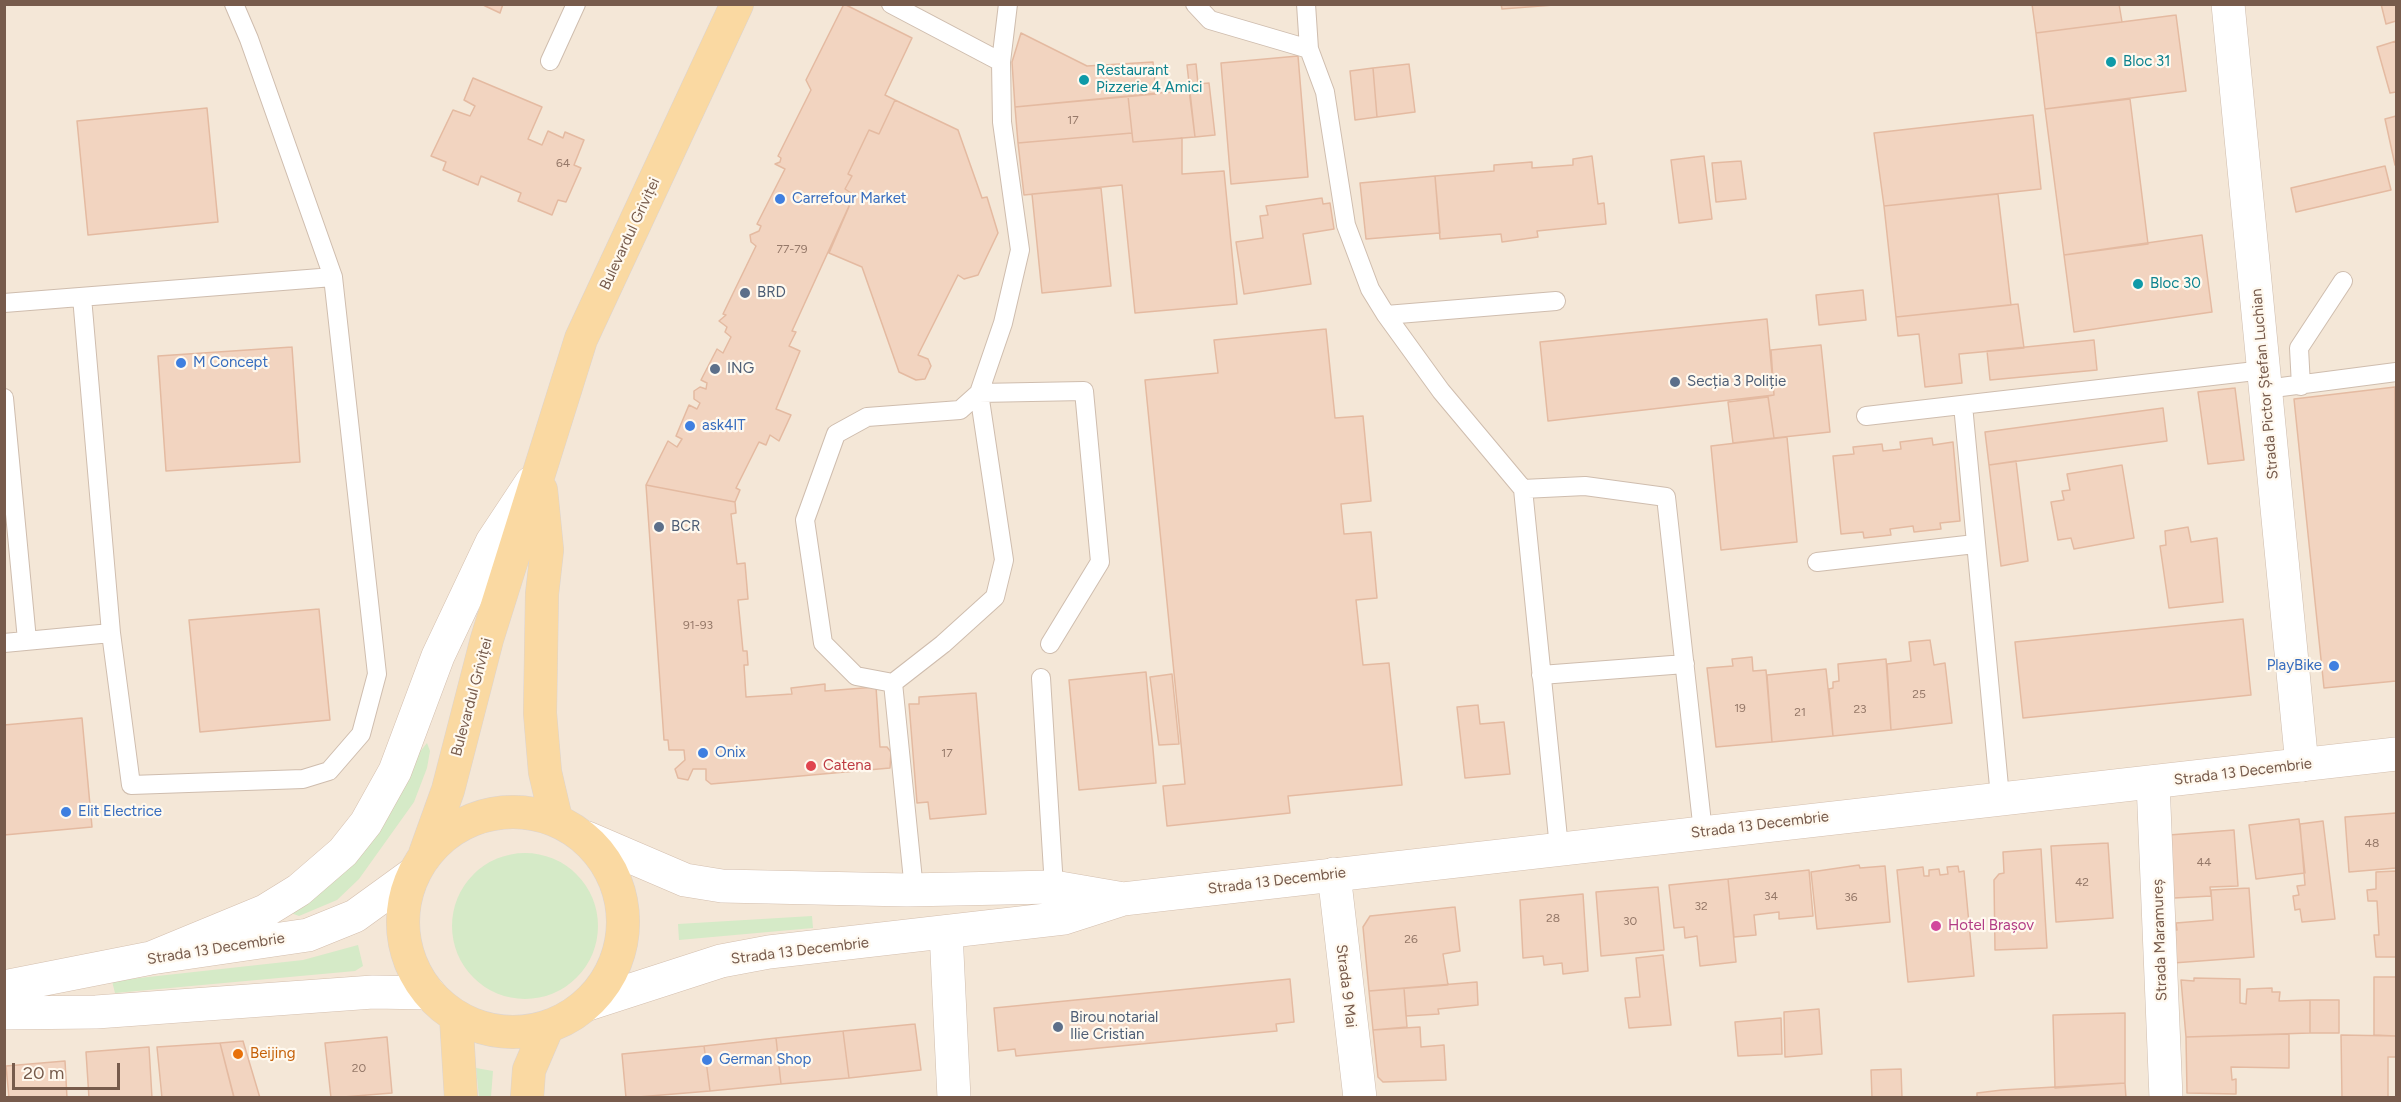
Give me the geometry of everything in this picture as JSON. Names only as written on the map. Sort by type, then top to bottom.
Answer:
[{"type":"main road","name":"Bulevardul Griviței","points":[[587,838],[610,867],[623,902],[623,939],[611,974],[588,1004],[569,1018],[547,1028],[516,1032],[485,1029],[456,1016],[429,993],[412,966],[404,936],[404,904],[448,790],[487,639],[581,339],[737,4]]},
{"type":"main road","name":"Strada Pictor Ștefan Luchian","points":[[2228,4],[2302,765]]},
{"type":"main road","name":"Bulevardul Griviței","points":[[539,471],[547,550],[542,594],[540,713],[545,772],[556,819]]},
{"type":"main road","points":[[151,958],[265,911],[299,890],[343,852],[366,823],[395,771],[438,656],[492,542],[539,471]]},
{"type":"main road","name":"Strada 13 Decembrie","points":[[588,1004],[681,972],[731,959],[769,952],[1064,918],[1123,899],[2000,797],[2397,754]]},
{"type":"main road","name":"Strada Maramureș","points":[[2154,782],[2166,1098]]},
{"type":"main road","points":[[419,864],[452,829],[484,814],[521,810],[556,819],[587,838]]},
{"type":"main road","name":"Strada 13 Decembrie","points":[[587,838],[685,880],[722,886],[762,889],[914,890],[1054,887],[1123,899]]},
{"type":"main road","name":"Strada 13 Decembrie","points":[[4,987],[151,958],[277,941],[316,932],[355,916],[419,864]]},
{"type":"main road","name":"Strada 9 Mai","points":[[1334,874],[1360,1098]]},
{"type":"main road","points":[[946,932],[954,1098]]},
{"type":"main road","points":[[4,1013],[96,1012],[373,992],[429,993]]},
{"type":"main road","points":[[456,1016],[461,1098]]},
{"type":"main road","points":[[526,1098],[529,1070],[547,1028]]},
{"type":"lane","points":[[82,297],[111,633],[131,785],[303,779],[329,771],[361,734],[377,674],[333,277],[253,49],[234,4]]},
{"type":"lane","points":[[550,61],[576,4]]},
{"type":"lane","points":[[891,4],[1001,62]]},
{"type":"lane","points":[[1008,4],[1001,62],[1002,122],[1020,250],[1003,323],[979,393],[1004,560],[995,597],[943,644],[893,683],[856,676],[823,643],[805,520],[836,434],[867,417],[960,410],[979,393],[1084,391],[1100,562],[1050,644]]},
{"type":"lane","points":[[1195,4],[1210,20],[1309,49]]},
{"type":"lane","points":[[1306,4],[1309,49],[1325,92],[1346,225],[1370,289],[1441,391],[1523,489],[1559,848]]},
{"type":"lane","points":[[4,303],[333,277]]},
{"type":"lane","points":[[2301,386],[2299,348],[2343,281]]},
{"type":"lane","points":[[1386,315],[1556,301]]},
{"type":"lane","points":[[1866,416],[1963,405],[2265,380],[2301,386],[2397,372]]},
{"type":"lane","points":[[4,398],[12,561],[27,640]]},
{"type":"lane","points":[[1963,405],[2000,797]]},
{"type":"lane","points":[[1523,489],[1585,486],[1666,497],[1703,832]]},
{"type":"lane","points":[[1817,562],[1976,544]]},
{"type":"lane","points":[[4,643],[111,633]]},
{"type":"lane","points":[[1541,675],[1685,664]]},
{"type":"lane","points":[[1041,678],[1054,887]]},
{"type":"lane","points":[[893,683],[914,890]]},
{"type":"shaded area","points":[[5,5],[2396,5],[2396,1097],[5,1097]]},
{"type":"green space","points":[[427,743],[430,751],[427,768],[414,802],[359,879],[337,900],[299,916],[291,913]]},
{"type":"green space","points":[[525,853],[539,854],[553,859],[566,865],[577,874],[586,885],[592,898],[597,912],[597,940],[592,954],[586,967],[577,978],[566,987],[553,993],[539,998],[525,999],[511,998],[497,993],[484,987],[473,978],[464,967],[458,954],[453,940],[452,926],[453,912],[458,898],[464,885],[473,874],[484,865],[497,859],[511,854]]},
{"type":"green space","points":[[812,916],[813,928],[679,940],[678,924]]},
{"type":"green space","points":[[358,945],[363,966],[355,971],[115,993],[112,981],[303,960]]},
{"type":"green space","points":[[476,1068],[493,1071],[491,1097],[479,1097]]},
{"type":"building","points":[[481,4],[503,4],[500,13]]},
{"type":"building","points":[[844,4],[912,38],[885,95],[895,100],[879,134],[869,130],[848,174],[852,176],[845,189],[854,195],[792,331],[796,332],[789,346],[800,351],[776,409],[791,415],[779,441],[770,435],[766,445],[759,442],[736,488],[740,490],[735,502],[646,485],[668,441],[677,447],[682,439],[676,436],[689,405],[697,409],[700,403],[694,399],[694,391],[700,387],[706,389],[707,383],[701,380],[717,349],[723,353],[731,337],[725,332],[727,327],[719,321],[726,315],[723,314],[756,246],[751,242],[750,235],[759,231],[761,226],[757,224],[785,169],[775,164],[780,162],[781,158],[778,156],[811,90],[806,80]]},
{"type":"building","points":[[1501,4],[1567,4],[1502,9]]},
{"type":"building","points":[[2032,4],[2119,4],[2122,22],[2036,33]]},
{"type":"building","points":[[2381,4],[2396,4],[2396,21],[2386,24]]},
{"type":"building","name":"Bloc 31","points":[[2176,15],[2186,91],[2045,109],[2036,33]]},
{"type":"building","name":"Restaurant Pizzerie 4 Amici","points":[[1021,33],[1087,66],[1153,62],[1156,94],[1015,107],[1012,62]]},
{"type":"building","points":[[2396,41],[2396,92],[2390,93],[2377,47]]},
{"type":"building","points":[[1298,56],[1308,177],[1231,184],[1221,63]]},
{"type":"building","points":[[1196,64],[1198,84],[1209,83],[1215,135],[1195,137],[1187,65]]},
{"type":"building","points":[[1409,64],[1415,112],[1377,117],[1373,68]]},
{"type":"building","points":[[1373,68],[1377,117],[1355,120],[1350,71]]},
{"type":"building","points":[[473,78],[542,107],[528,139],[542,145],[548,131],[563,138],[565,132],[584,140],[574,165],[581,168],[566,202],[558,200],[552,215],[518,201],[521,193],[481,176],[478,185],[443,170],[446,162],[431,156],[453,110],[470,116],[475,106],[464,100]]},
{"type":"building","points":[[1189,90],[1195,137],[1133,142],[1128,96]]},
{"type":"building","name":"Restaurant Pizzerie 4 Amici","points":[[1128,96],[1132,133],[1018,143],[1015,107]]},
{"type":"building","points":[[2130,99],[2148,244],[2064,255],[2045,109]]},
{"type":"building","points":[[895,100],[958,130],[982,198],[987,197],[998,233],[978,275],[964,279],[958,275],[918,355],[928,359],[931,366],[925,379],[916,380],[899,372],[862,267],[829,253],[854,195],[845,189],[852,176],[848,174],[869,130],[879,134]]},
{"type":"building","points":[[207,108],[218,222],[88,235],[77,121]]},
{"type":"building","points":[[2033,115],[2041,189],[1884,206],[1874,133]]},
{"type":"building","points":[[2396,116],[2396,165],[2395,165],[2385,119]]},
{"type":"building","points":[[1132,133],[1133,142],[1182,138],[1182,174],[1224,171],[1237,304],[1135,313],[1122,185],[1024,195],[1018,143]]},
{"type":"building","points":[[1592,156],[1598,204],[1604,203],[1606,224],[1537,231],[1538,237],[1502,242],[1501,234],[1440,239],[1435,176],[1494,171],[1494,165],[1532,162],[1532,168],[1573,165],[1573,159]]},
{"type":"building","points":[[1704,156],[1712,219],[1679,223],[1671,160]]},
{"type":"building","points":[[1741,161],[1746,199],[1716,202],[1712,163]]},
{"type":"building","points":[[2385,166],[2391,190],[2296,212],[2291,188]]},
{"type":"building","points":[[1435,176],[1440,233],[1366,239],[1360,183]]},
{"type":"building","points":[[1101,188],[1111,286],[1042,293],[1032,194]]},
{"type":"building","points":[[1998,194],[2011,305],[1896,317],[1884,206]]},
{"type":"building","points":[[1322,198],[1323,204],[1330,203],[1334,229],[1303,234],[1311,284],[1244,294],[1236,242],[1263,238],[1260,216],[1268,215],[1266,206]]},
{"type":"building","name":"Bloc 30","points":[[2202,235],[2212,312],[2074,332],[2064,255]]},
{"type":"building","points":[[1863,290],[1866,320],[1819,325],[1816,295]]},
{"type":"building","points":[[2018,304],[2024,348],[1959,354],[1962,383],[1925,387],[1919,334],[1898,336],[1896,317]]},
{"type":"building","points":[[1767,319],[1774,395],[1548,421],[1540,342]]},
{"type":"building","points":[[1326,329],[1335,418],[1363,416],[1371,501],[1341,504],[1344,534],[1371,532],[1377,598],[1356,600],[1363,665],[1389,663],[1402,785],[1288,796],[1290,813],[1167,826],[1163,786],[1185,784],[1145,380],[1218,373],[1214,340]]},
{"type":"building","points":[[2094,340],[2097,370],[1990,380],[1987,351]]},
{"type":"building","points":[[1821,345],[1830,432],[1774,438],[1768,396],[1774,395],[1771,350]]},
{"type":"building","points":[[292,347],[300,462],[166,471],[158,356]]},
{"type":"building","points":[[2395,387],[2396,681],[2324,688],[2294,399]]},
{"type":"building","points":[[2235,388],[2244,460],[2208,464],[2198,392]]},
{"type":"building","points":[[1768,397],[1774,438],[1733,443],[1728,402]]},
{"type":"building","points":[[2163,408],[2167,441],[1989,465],[1985,432]]},
{"type":"building","points":[[1787,437],[1797,542],[1721,550],[1711,446]]},
{"type":"building","points":[[1932,438],[1933,445],[1953,442],[1960,521],[1940,523],[1941,529],[1914,532],[1913,526],[1890,529],[1891,535],[1864,538],[1863,532],[1841,534],[1833,456],[1854,454],[1853,447],[1882,444],[1883,451],[1901,449],[1900,442]]},
{"type":"building","points":[[2016,461],[2028,561],[2001,566],[1989,465]]},
{"type":"building","points":[[2122,465],[2134,538],[2074,549],[2071,538],[2058,540],[2051,502],[2064,500],[2062,491],[2070,490],[2067,474]]},
{"type":"building","points":[[646,485],[735,502],[736,513],[731,514],[737,564],[745,563],[748,599],[738,600],[743,651],[747,651],[748,665],[744,665],[746,697],[792,694],[791,688],[825,684],[825,691],[876,687],[880,747],[887,747],[891,752],[890,768],[711,784],[706,780],[706,769],[693,769],[688,780],[678,778],[675,769],[685,760],[684,750],[669,750],[668,740],[664,740]]},
{"type":"building","points":[[2188,527],[2191,542],[2217,538],[2223,602],[2169,608],[2160,546],[2166,545],[2165,531]]},
{"type":"building","points":[[319,609],[330,720],[200,732],[189,620]]},
{"type":"building","points":[[2243,619],[2251,695],[2023,718],[2015,642]]},
{"type":"building","points":[[1930,640],[1934,665],[1945,663],[1952,723],[1891,730],[1887,664],[1911,661],[1909,642]]},
{"type":"building","points":[[1752,657],[1753,671],[1766,670],[1772,742],[1716,747],[1707,668],[1733,666],[1732,659]]},
{"type":"building","points":[[1886,659],[1891,730],[1833,736],[1829,689],[1833,688],[1833,682],[1839,681],[1838,664]]},
{"type":"building","points":[[1826,669],[1833,736],[1772,742],[1767,675]]},
{"type":"building","points":[[1146,672],[1156,783],[1079,790],[1069,680]]},
{"type":"building","points":[[1172,674],[1179,744],[1159,745],[1150,677]]},
{"type":"building","points":[[976,693],[986,814],[930,819],[928,802],[917,803],[909,704],[919,704],[919,697]]},
{"type":"building","points":[[1478,705],[1480,724],[1504,722],[1510,774],[1465,778],[1457,707]]},
{"type":"building","points":[[82,718],[92,827],[4,835],[4,725]]},
{"type":"building","points":[[2396,813],[2396,868],[2349,872],[2345,817]]},
{"type":"building","points":[[2299,819],[2305,873],[2256,879],[2249,825]]},
{"type":"building","points":[[2323,821],[2335,919],[2302,922],[2300,909],[2295,910],[2293,896],[2299,895],[2297,886],[2305,885],[2300,824]]},
{"type":"building","points":[[2234,830],[2238,886],[2210,887],[2211,896],[2174,898],[2169,835]]},
{"type":"building","points":[[2108,843],[2113,918],[2056,922],[2051,846]]},
{"type":"building","points":[[2041,849],[2047,948],[1995,950],[1994,880],[1999,874],[2004,873],[2003,852]]},
{"type":"building","points":[[1859,865],[1860,868],[1885,866],[1890,922],[1817,929],[1811,872]]},
{"type":"building","name":"Hotel Brașov","points":[[1958,866],[1959,872],[1964,871],[1974,976],[1908,982],[1897,870],[1923,867],[1924,876],[1929,876],[1929,870],[1939,869],[1940,875],[1948,874],[1947,867]]},
{"type":"building","points":[[1809,870],[1813,916],[1779,919],[1779,912],[1754,915],[1756,935],[1734,937],[1728,879]]},
{"type":"building","points":[[2396,871],[2396,957],[2376,957],[2374,935],[2379,935],[2377,901],[2368,901],[2367,890],[2376,889],[2376,872]]},
{"type":"building","points":[[1728,879],[1736,962],[1700,966],[1697,936],[1685,938],[1684,927],[1674,928],[1669,885]]},
{"type":"building","points":[[1658,887],[1664,950],[1601,956],[1596,892]]},
{"type":"building","points":[[2249,888],[2254,957],[2173,963],[2171,930],[2177,930],[2176,923],[2213,920],[2211,890]]},
{"type":"building","points":[[1583,894],[1588,971],[1563,974],[1562,963],[1544,965],[1543,956],[1523,958],[1520,900]]},
{"type":"building","points":[[1455,907],[1460,951],[1443,954],[1448,985],[1369,991],[1363,927],[1370,916]]},
{"type":"building","points":[[1663,955],[1671,1025],[1629,1028],[1625,998],[1640,997],[1636,958]]},
{"type":"building","points":[[2374,977],[2396,977],[2396,1036],[2374,1035]]},
{"type":"building","points":[[2194,978],[2240,979],[2240,1003],[2246,1004],[2247,989],[2272,988],[2272,992],[2280,992],[2279,1001],[2310,1000],[2310,1033],[2186,1037],[2181,980],[2194,981]]},
{"type":"building","points":[[1290,979],[1294,1022],[1276,1024],[1277,1031],[1016,1056],[1015,1049],[998,1051],[994,1008]]},
{"type":"building","points":[[1477,982],[1478,1005],[1438,1009],[1439,1014],[1406,1016],[1404,988]]},
{"type":"building","points":[[1404,988],[1407,1027],[1373,1030],[1369,991]]},
{"type":"building","points":[[2310,1000],[2339,1000],[2339,1033],[2310,1033]]},
{"type":"building","points":[[1819,1009],[1822,1054],[1785,1057],[1784,1012]]},
{"type":"building","points":[[2125,1013],[2125,1083],[2055,1088],[2053,1015]]},
{"type":"building","points":[[1781,1018],[1782,1054],[1738,1056],[1735,1022]]},
{"type":"building","points":[[915,1024],[921,1070],[849,1078],[843,1031]]},
{"type":"building","points":[[1420,1027],[1421,1047],[1444,1045],[1446,1080],[1383,1082],[1378,1077],[1373,1030]]},
{"type":"building","points":[[843,1031],[849,1078],[781,1084],[776,1038]]},
{"type":"building","points":[[2289,1034],[2289,1068],[2231,1067],[2232,1080],[2236,1079],[2236,1094],[2187,1093],[2186,1037]]},
{"type":"building","points":[[2341,1035],[2396,1036],[2396,1057],[2388,1057],[2388,1098],[2342,1098]]},
{"type":"building","points":[[387,1037],[392,1093],[331,1098],[325,1043]]},
{"type":"building","points":[[776,1038],[781,1084],[710,1091],[704,1046]]},
{"type":"building","points":[[243,1041],[260,1098],[234,1098],[220,1043]]},
{"type":"building","points":[[220,1043],[234,1097],[162,1098],[157,1047]]},
{"type":"building","points":[[704,1046],[710,1091],[626,1098],[622,1054]]},
{"type":"building","points":[[149,1047],[152,1098],[89,1098],[86,1052]]},
{"type":"building","points":[[65,1061],[67,1098],[9,1098],[6,1066]]},
{"type":"building","points":[[1901,1069],[1902,1098],[1872,1098],[1871,1070]]},
{"type":"building","points":[[2125,1083],[2126,1098],[1977,1098],[1977,1093],[2002,1090]]},
{"type":"place","name":"Bloc 31","points":[[2111,62]]},
{"type":"place","name":"Restaurant Pizzerie 4 Amici","points":[[1084,80]]},
{"type":"place","name":"Carrefour Market","points":[[780,199]]},
{"type":"place","name":"Bloc 30","points":[[2138,284]]},
{"type":"place","name":"BRD","points":[[745,293]]},
{"type":"place","name":"M Concept","points":[[181,363]]},
{"type":"place","name":"ING","points":[[715,369]]},
{"type":"place","name":"Secția 3 Poliție","points":[[1675,382]]},
{"type":"place","name":"ask4IT","points":[[690,426]]},
{"type":"place","name":"BCR","points":[[659,527]]},
{"type":"place","name":"PlayBike","points":[[2334,666]]},
{"type":"place","name":"Onix","points":[[703,753]]},
{"type":"place","name":"Catena","points":[[811,766]]},
{"type":"place","name":"Elit Electrice","points":[[66,812]]},
{"type":"place","name":"Hotel Brașov","points":[[1936,926]]},
{"type":"place","name":"Birou notarial Ilie Cristian","points":[[1058,1027]]},
{"type":"place","name":"Beijing","points":[[238,1054]]},
{"type":"place","name":"German Shop","points":[[707,1060]]}]
